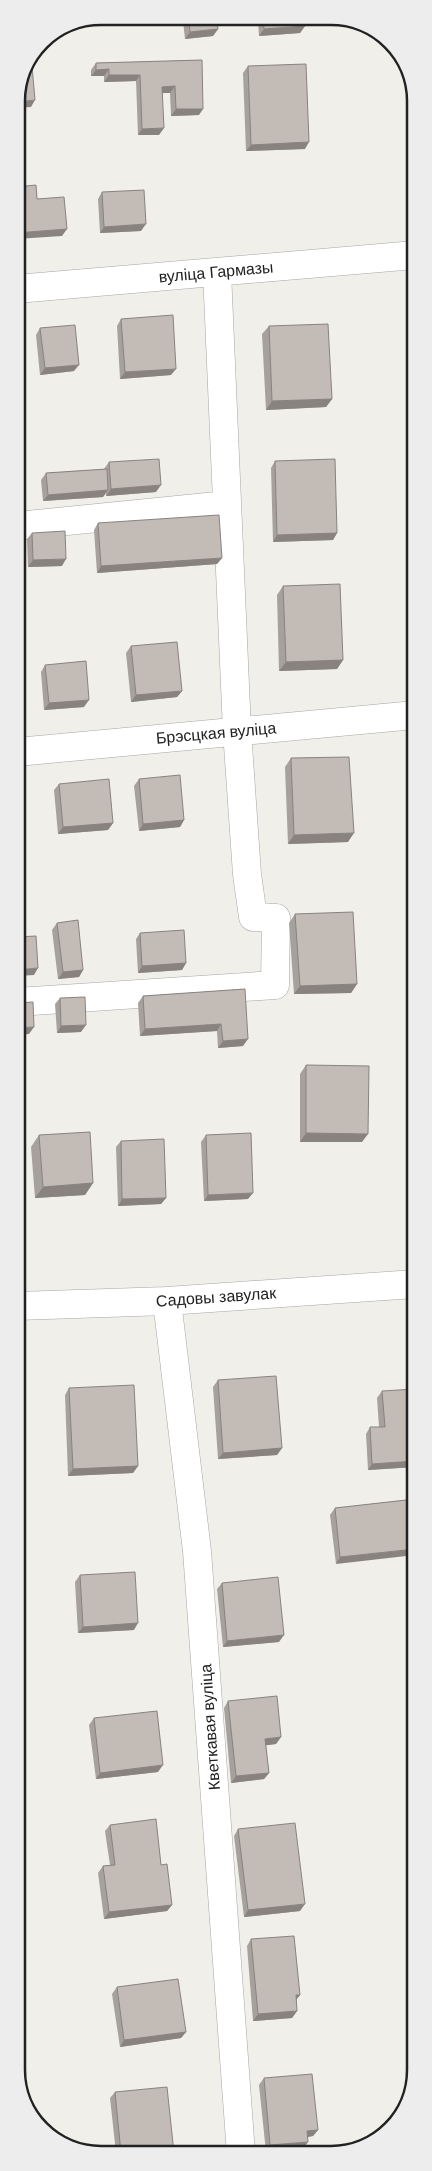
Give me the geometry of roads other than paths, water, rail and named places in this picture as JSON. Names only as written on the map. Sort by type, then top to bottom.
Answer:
[{"type":"street","name":"вуліца Гармазы","points":[[25,288],[407,256]]},
{"type":"street","points":[[25,1001],[276,985],[276,918],[253,917],[247,874],[237,732],[217,272]]},
{"type":"street","points":[[25,525],[227,505]]},
{"type":"street","name":"Брэсцкая вуліца","points":[[25,751],[407,716]]},
{"type":"street","name":"Садовы завулак","points":[[25,1306],[167,1301],[407,1285]]},
{"type":"street","name":"Кветкавая вуліца","points":[[167,1301],[197,1551],[240,2146]]}]
